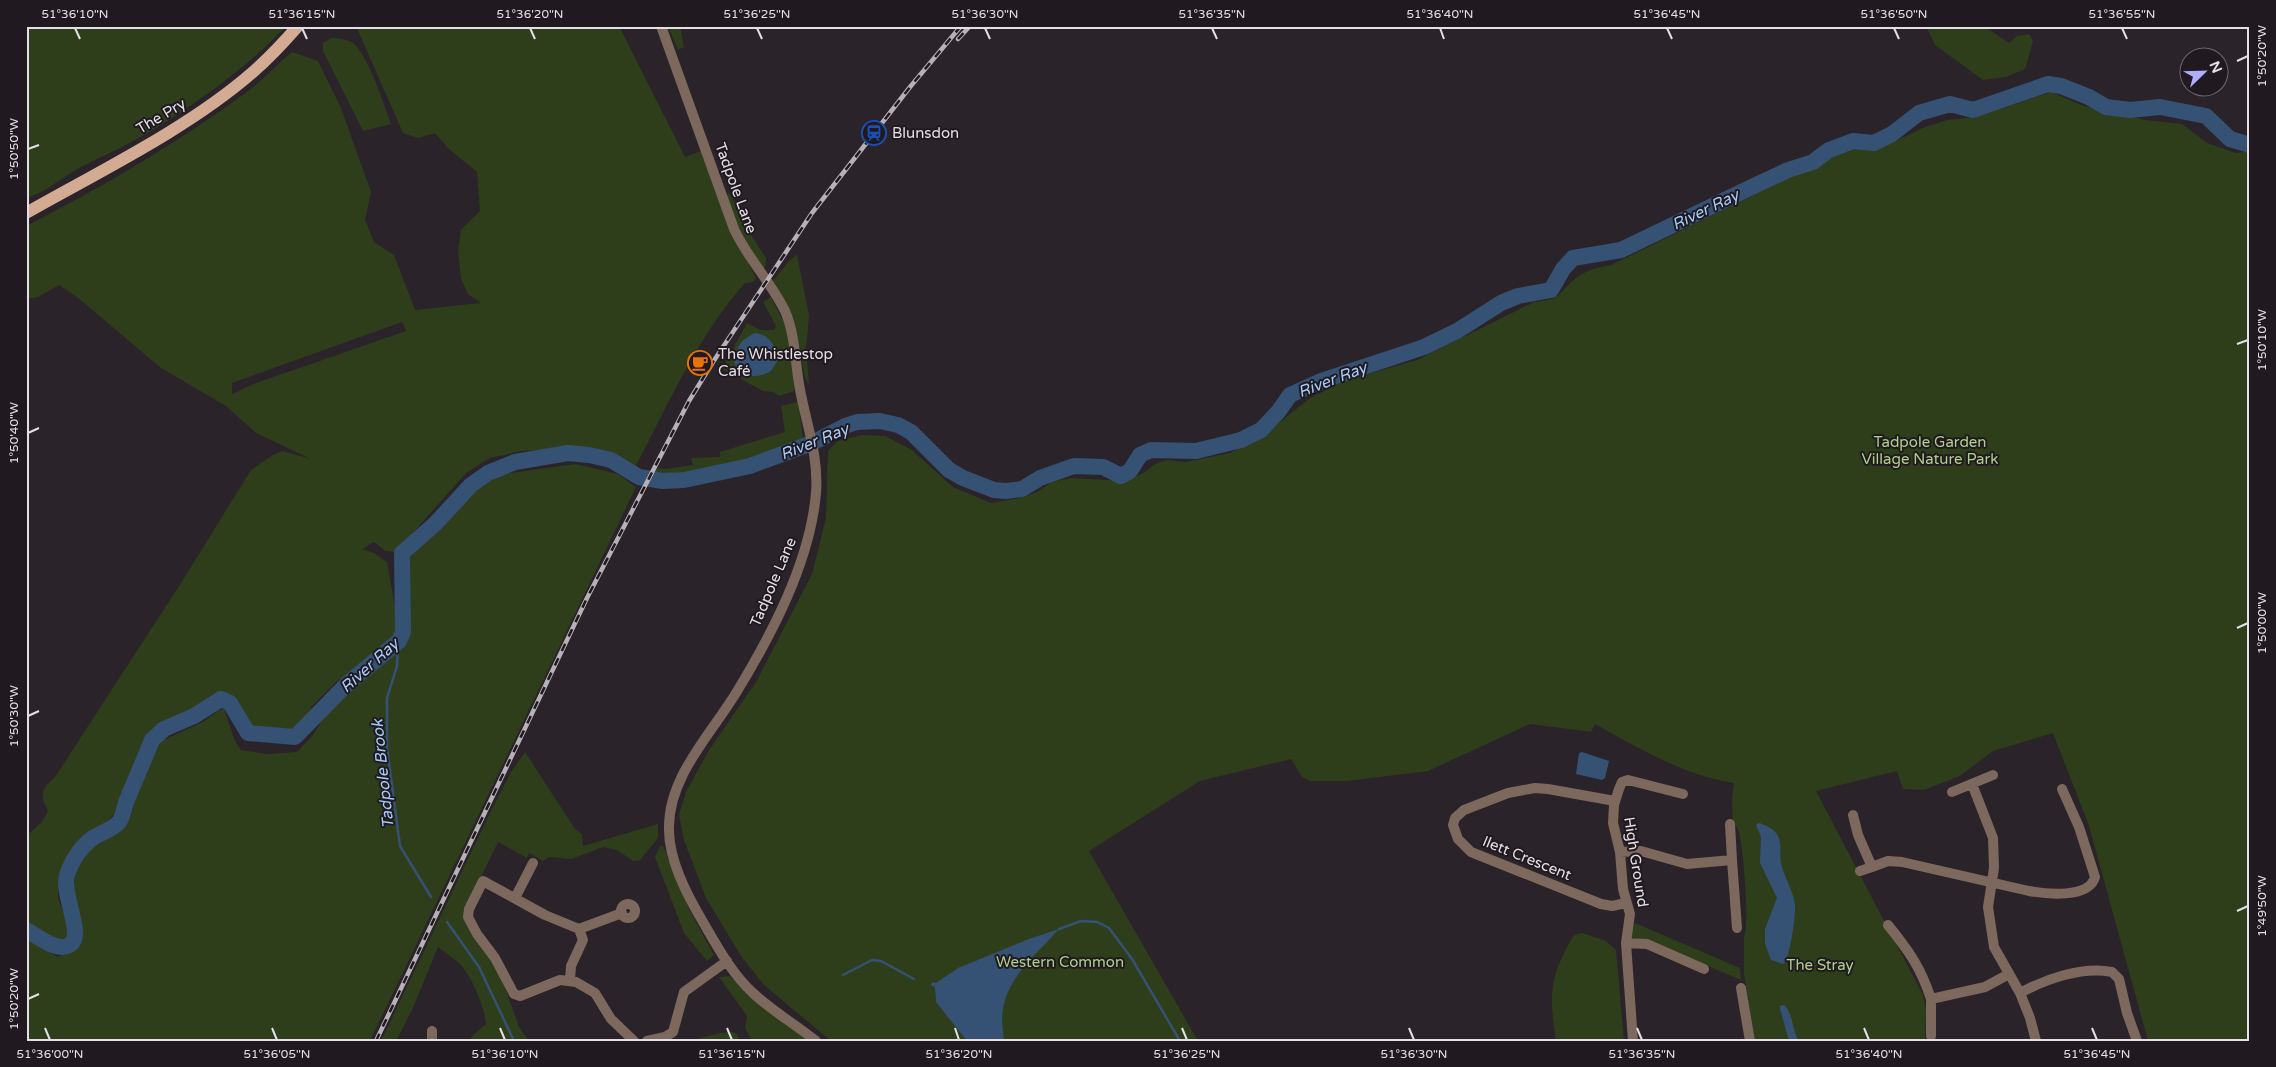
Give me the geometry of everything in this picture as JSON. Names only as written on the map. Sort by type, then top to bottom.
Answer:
[{"type":"main road","name":"The Pry","points":[[26,213],[209,106],[253,72],[298,26]]},
{"type":"street","name":"Tadpole Lane","points":[[661,26],[730,221],[752,262],[773,291],[785,313],[792,333],[799,387],[816,462],[816,494],[812,522],[804,553],[792,583],[749,672],[684,773],[676,789],[670,814],[669,837],[677,866],[698,914],[727,961],[755,995],[816,1041]]},
{"type":"street","points":[[1952,792],[1993,775]]},
{"type":"street","name":"High Ground","points":[[1633,1041],[1626,942],[1626,929],[1630,916],[1622,885],[1620,852],[1613,823],[1614,801],[1621,784],[1628,780],[1683,794]]},
{"type":"street","points":[[1972,784],[1993,838],[1994,861],[1988,907],[1991,931],[1997,954],[2020,993],[2030,1018],[2036,1041]]},
{"type":"street","name":"Ilett Crescent","points":[[1614,801],[1548,789],[1528,789],[1508,793],[1464,810],[1455,818],[1453,825],[1458,839],[1471,852],[1601,904],[1612,906],[1626,903]]},
{"type":"street","points":[[1860,871],[1895,861],[2029,891],[2053,894],[2080,890],[2093,882],[2094,874],[2062,789]]},
{"type":"street","points":[[1853,815],[1872,867]]},
{"type":"street","points":[[1730,824],[1737,928]]},
{"type":"street","points":[[1620,852],[1641,850],[1687,864],[1732,860]]},
{"type":"street","points":[[515,898],[533,863]]},
{"type":"street","points":[[622,913],[579,929],[545,915],[483,881],[469,909],[468,917],[477,934],[497,961],[514,994],[518,996],[560,980],[570,980],[595,993],[611,1019],[634,1041]]},
{"type":"street","points":[[1888,925],[1915,959],[1922,973],[1931,999],[1931,1036]]},
{"type":"street","points":[[570,980],[571,966],[583,940],[579,929]]},
{"type":"street","points":[[1626,942],[1647,944],[1704,969]]},
{"type":"street","points":[[647,1041],[665,1037],[673,1032],[684,992],[727,961]]},
{"type":"street","points":[[2020,993],[2043,981],[2060,976],[2112,972],[2120,979],[2127,1013],[2137,1041]]},
{"type":"street","points":[[1931,999],[1985,987],[2009,974]]},
{"type":"street","points":[[1741,988],[1750,1041]]},
{"type":"green space","points":[[26,26],[286,26],[240,69],[168,121],[124,146],[79,168],[41,192],[26,198]]},
{"type":"green space","points":[[356,26],[619,26],[685,157],[701,151],[725,218],[756,278],[753,282],[745,283],[713,324],[685,371],[636,466],[630,469],[604,451],[587,448],[522,451],[490,458],[466,473],[396,552],[385,551],[374,542],[362,549],[374,553],[387,562],[398,624],[394,638],[349,675],[338,680],[311,707],[311,713],[293,735],[250,731],[235,702],[227,695],[220,696],[153,731],[147,738],[123,803],[103,827],[81,838],[67,857],[58,878],[58,899],[72,932],[71,939],[59,942],[48,939],[26,925],[26,836],[42,822],[48,811],[43,800],[44,789],[55,777],[181,583],[251,470],[282,451],[311,459],[256,433],[226,406],[161,368],[77,297],[59,285],[38,297],[26,299],[26,226],[83,196],[167,147],[259,83],[292,52],[318,61],[341,108],[371,192],[365,220],[374,242],[394,255],[415,310],[481,303],[468,294],[461,279],[458,251],[461,230],[480,211],[477,172],[449,149],[435,133],[418,138],[403,133]],"holes":[[[402,322],[406,331],[256,383],[232,394],[232,383]]]},
{"type":"green space","points":[[668,26],[680,26],[684,47],[678,50]]},
{"type":"green space","points":[[1926,26],[1984,26],[2009,43],[2017,36],[2029,34],[2033,41],[2025,69],[2006,77],[1983,80],[1935,45]]},
{"type":"green space","points":[[331,38],[349,41],[360,50],[376,82],[391,124],[363,131],[323,51],[323,43]]},
{"type":"green space","name":"Tadpole Garden Village Nature Park","points":[[2051,92],[2081,105],[2145,120],[2182,124],[2207,143],[2236,153],[2250,151],[2250,1041],[2148,1041],[2089,826],[2053,733],[1993,751],[1960,776],[1924,790],[1903,789],[1897,771],[1816,791],[1923,995],[1926,1010],[1925,1041],[1755,1041],[1744,974],[1744,936],[1746,930],[1745,884],[1740,836],[1738,829],[1733,823],[1732,800],[1734,783],[1697,774],[1662,760],[1595,724],[1591,732],[1530,724],[1428,771],[1347,781],[1310,781],[1302,777],[1291,759],[1200,781],[1089,851],[1198,1041],[831,1041],[764,985],[741,956],[706,898],[684,840],[679,815],[686,792],[709,750],[756,682],[812,574],[826,518],[828,451],[838,441],[862,435],[885,436],[912,450],[953,487],[991,503],[1020,498],[1037,492],[1052,482],[1070,478],[1127,481],[1157,463],[1167,460],[1185,462],[1230,453],[1263,436],[1310,398],[1344,381],[1417,360],[1534,302],[1556,297],[1585,272],[1611,265],[1838,154],[1855,149],[1883,147],[1925,127],[1947,120],[1976,117]]},
{"type":"green space","points":[[728,192],[743,215],[751,235],[766,258],[765,267],[762,269],[734,220],[728,200]]},
{"type":"green space","points":[[797,254],[809,316],[806,348],[809,385],[805,377],[791,316],[781,293],[773,281]]},
{"type":"green space","points":[[771,297],[784,323],[790,342],[794,391],[779,396],[773,392],[763,391],[722,369],[747,323],[760,330],[774,330],[776,326],[763,302]]},
{"type":"green space","points":[[798,402],[803,437],[797,444],[727,467],[690,474],[654,476],[657,468],[666,469],[693,465],[691,458],[720,457],[720,452],[785,432],[781,406]]},
{"type":"green space","points":[[575,464],[618,474],[636,487],[370,1041],[26,1041],[26,939],[58,957],[75,948],[82,935],[73,895],[76,865],[83,854],[97,842],[115,832],[131,816],[137,792],[159,742],[203,722],[219,710],[224,709],[235,741],[241,750],[267,754],[297,752],[312,736],[333,704],[381,663],[404,640],[407,555],[474,489],[504,474]]},
{"type":"green space","points":[[525,752],[575,829],[582,834],[583,846],[658,824],[658,838],[640,860],[633,861],[617,850],[603,847],[571,859],[549,857],[543,861],[529,853],[527,858],[498,842],[467,906],[499,971],[519,1027],[529,1041],[470,1041],[472,1036],[486,1024],[480,1001],[464,969],[438,947],[412,1010],[396,1041],[381,1041],[489,815],[511,772]]},
{"type":"green space","points":[[660,846],[663,846],[689,909],[714,955],[707,961],[684,933],[655,857]]},
{"type":"green space","points":[[1635,923],[1740,968],[1741,980],[1645,939],[1632,938]]},
{"type":"green space","points":[[1582,933],[1606,941],[1616,950],[1624,1041],[1556,1041],[1552,1011],[1555,975],[1574,935]]},
{"type":"green space","points":[[730,976],[761,1006],[811,1041],[751,1039],[745,1028],[747,1016],[719,977]]},
{"type":"green space","points":[[733,1032],[737,1034],[740,1041],[689,1041],[720,1033]]},
{"type":"water","points":[[754,333],[768,338],[776,350],[778,360],[771,371],[758,376],[741,373],[737,369],[733,356],[742,341]]},
{"type":"water","points":[[1582,752],[1609,761],[1605,778],[1602,780],[1576,774],[1579,753]]},
{"type":"water","points":[[1759,823],[1772,830],[1778,836],[1781,863],[1795,904],[1790,946],[1786,961],[1783,964],[1771,960],[1765,944],[1765,929],[1777,898],[1760,863],[1761,837],[1756,825]]},
{"type":"water","points":[[1059,929],[1025,966],[1011,986],[1002,1013],[1004,1041],[967,1041],[936,1002],[935,987],[931,985],[932,982],[936,983],[958,968]]},
{"type":"water","points":[[1784,1005],[1790,1014],[1799,1041],[1789,1041],[1780,1009],[1780,1006]]},
{"type":"waterway","name":"River Ray","points":[[26,930],[54,946],[66,947],[71,944],[75,931],[67,892],[67,875],[74,859],[85,845],[119,822],[152,740],[164,729],[194,716],[221,699],[230,703],[248,733],[295,737],[346,685],[399,641],[403,632],[402,553],[435,524],[471,485],[488,473],[515,462],[568,453],[589,455],[611,460],[639,477],[663,481],[684,480],[750,466],[812,443],[857,422],[880,421],[898,425],[911,432],[949,470],[963,478],[994,490],[1022,489],[1040,478],[1074,466],[1103,467],[1121,476],[1130,471],[1140,455],[1151,450],[1196,451],[1241,440],[1261,430],[1278,412],[1290,395],[1321,381],[1424,347],[1457,331],[1501,303],[1518,296],[1551,290],[1563,269],[1573,258],[1621,250],[1788,170],[1813,162],[1829,150],[1853,141],[1874,143],[1892,134],[1919,113],[1950,104],[1973,110],[2048,84],[2061,86],[2089,97],[2106,107],[2130,110],[2160,107],[2206,116],[2230,139],[2250,145]]},
{"type":"waterway","name":"Tadpole Brook","points":[[398,642],[397,666],[387,698],[387,748],[400,846],[431,897]]},
{"type":"waterway","points":[[1059,929],[1081,921],[1097,922],[1109,928],[1132,959],[1180,1041]]},
{"type":"waterway","name":"Tadpole Brook","points":[[447,922],[479,967],[514,1041]]},
{"type":"waterway","points":[[843,975],[872,960],[881,961],[914,979]]},
{"type":"railway","points":[[376,1041],[587,598],[689,401],[812,213],[910,87],[961,26]]},
{"type":"railway","points":[[958,39],[970,26]]},
{"type":"place","name":"Blunsdon","points":[[874,133]]},
{"type":"place","name":"The Whistlestop Café","points":[[700,363]]},
{"type":"park label","name":"Western Common","points":[[1060,962]]},
{"type":"park label","name":"The Stray","points":[[1820,965]]}]
